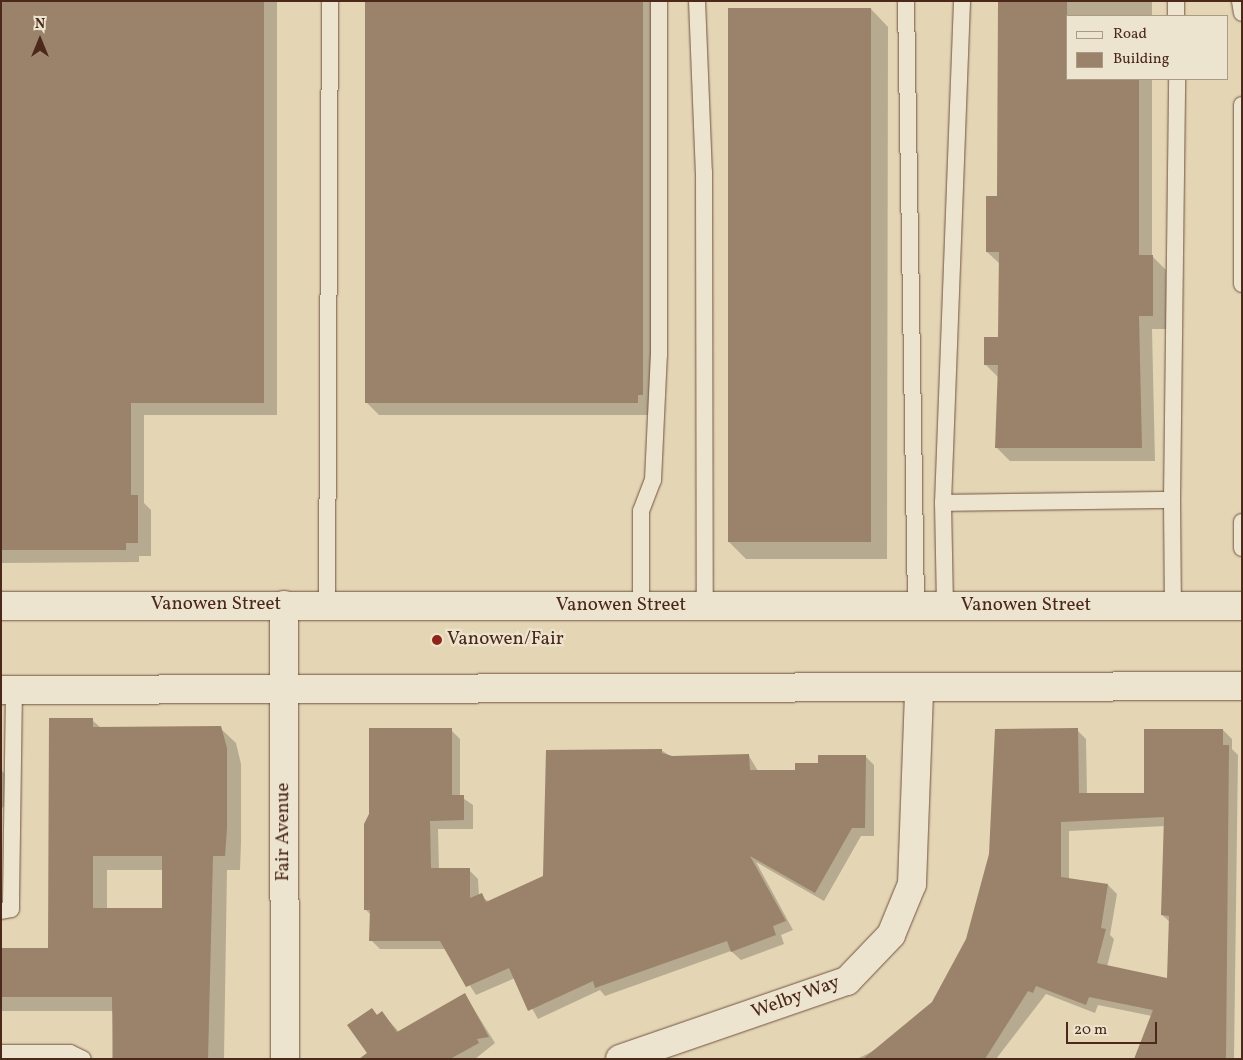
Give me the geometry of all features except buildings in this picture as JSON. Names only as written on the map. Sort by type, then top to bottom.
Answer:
[{"type":"street","name":"Fair Avenue","points":[[284,605],[285,1059]]},
{"type":"street","name":"Vanowen Street","points":[[1,606],[1242,606]]},
{"type":"street","points":[[8,690],[919,689],[1242,686]]},
{"type":"street","name":"Welby Way","points":[[620,1059],[847,981],[891,935],[912,884],[919,689]]},
{"type":"lane","points":[[327,605],[330,1]]},
{"type":"lane","points":[[642,606],[641,510],[653,480],[659,355],[659,1]]},
{"type":"lane","points":[[697,1],[704,172],[705,606]]},
{"type":"lane","points":[[906,1],[916,606]]},
{"type":"lane","points":[[945,606],[943,504],[962,1]]},
{"type":"lane","points":[[1176,1],[1176,15]]},
{"type":"lane","points":[[1240,1],[1242,14]]},
{"type":"lane","points":[[1173,606],[1172,500],[1177,80]]},
{"type":"lane","points":[[1242,105],[1242,284]]},
{"type":"lane","points":[[943,504],[1172,500]]},
{"type":"lane","points":[[1242,522],[1242,548]]},
{"type":"lane","points":[[1,911],[11,909],[8,690]]},
{"type":"lane","points":[[1,1053],[70,1053],[83,1059]]},
{"type":"place","name":"Vanowen/Fair","points":[[437,640]]}]
